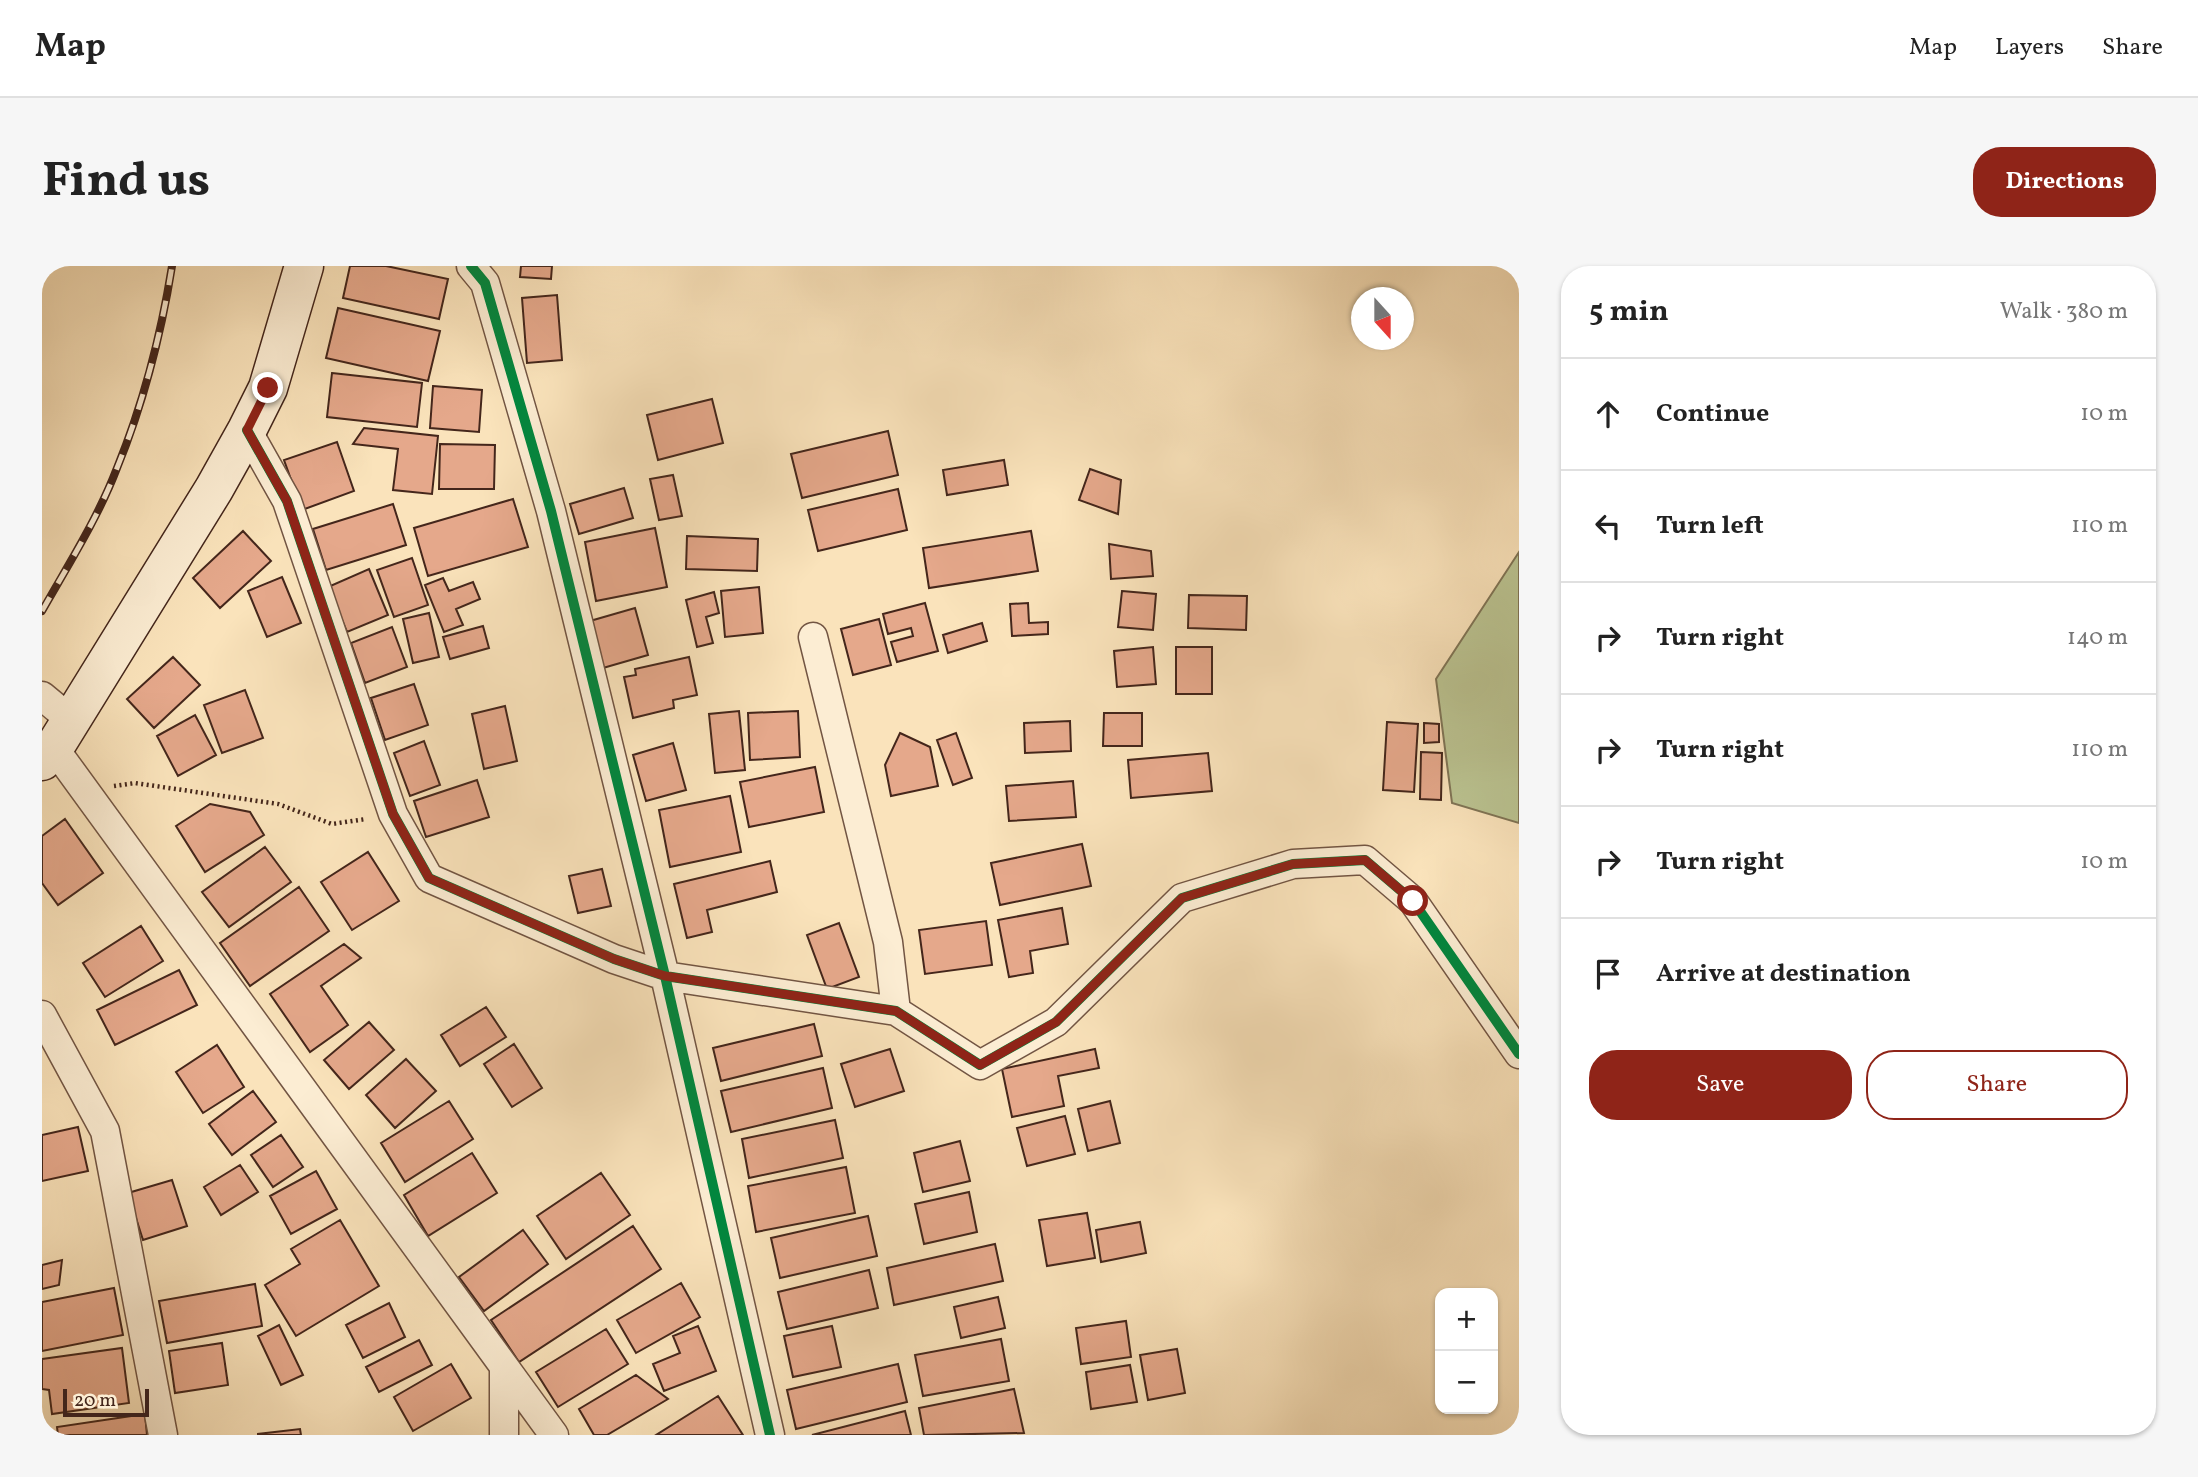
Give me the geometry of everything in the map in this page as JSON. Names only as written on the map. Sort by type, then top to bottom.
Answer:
[{"type":"main road","points":[[56,743],[214,489],[247,430],[268,388],[304,266]]},
{"type":"street","points":[[471,266],[485,283],[551,511],[665,976],[770,1435]]},
{"type":"street","points":[[247,430],[287,501],[393,814],[429,878],[614,959],[665,976],[896,1011],[980,1065],[1056,1022],[1182,898],[1293,864],[1365,860],[1413,901],[1519,1054]]},
{"type":"street","points":[[813,636],[888,942],[896,1011]]},
{"type":"street","points":[[42,696],[56,743],[86,791],[554,1435]]},
{"type":"street","points":[[42,1015],[105,1131],[163,1435]]},
{"type":"street","points":[[504,1368],[504,1435]]},
{"type":"path","points":[[86,791],[135,783],[278,804],[332,824],[393,814]]},
{"type":"green space","points":[[1519,552],[1519,823],[1452,803],[1436,679]]},
{"type":"building","points":[[350,266],[386,266],[448,279],[439,319],[343,298]]},
{"type":"building","points":[[521,266],[552,266],[551,279],[520,277]]},
{"type":"building","points":[[557,295],[562,360],[527,363],[522,298]]},
{"type":"building","points":[[338,308],[440,331],[428,381],[326,358]]},
{"type":"building","points":[[332,373],[422,383],[417,427],[327,417]]},
{"type":"building","points":[[433,386],[482,390],[479,432],[430,428]]},
{"type":"building","points":[[712,399],[723,443],[658,460],[647,415]]},
{"type":"building","points":[[364,428],[438,436],[432,494],[393,490],[398,449],[353,444]]},
{"type":"building","points":[[888,431],[898,475],[802,498],[791,454]]},
{"type":"building","points":[[337,442],[354,491],[302,510],[284,460]]},
{"type":"building","points":[[440,444],[495,445],[494,489],[439,489]]},
{"type":"building","points":[[1004,460],[1008,485],[947,495],[943,470]]},
{"type":"building","points":[[1090,469],[1121,480],[1118,514],[1079,500]]},
{"type":"building","points":[[673,475],[682,516],[659,520],[650,479]]},
{"type":"building","points":[[624,488],[633,518],[579,534],[570,504]]},
{"type":"building","points":[[898,489],[907,530],[818,551],[808,510]]},
{"type":"building","points":[[513,499],[528,547],[428,576],[414,528]]},
{"type":"building","points":[[393,504],[406,545],[326,570],[313,529]]},
{"type":"building","points":[[655,528],[667,587],[596,601],[585,542]]},
{"type":"building","points":[[243,531],[271,561],[220,608],[193,578]]},
{"type":"building","points":[[1031,531],[1038,571],[929,588],[923,548]]},
{"type":"building","points":[[687,536],[758,539],[757,571],[686,569]]},
{"type":"building","points":[[1109,544],[1151,551],[1153,576],[1111,579]]},
{"type":"building","points":[[412,558],[428,605],[394,617],[377,570]]},
{"type":"building","points":[[369,569],[388,615],[347,632],[328,587]]},
{"type":"building","points":[[282,577],[301,623],[267,637],[248,591]]},
{"type":"building","points":[[443,578],[449,591],[473,582],[480,599],[456,609],[463,625],[444,632],[425,585]]},
{"type":"building","points":[[759,587],[763,633],[725,637],[721,591]]},
{"type":"building","points":[[1122,591],[1156,594],[1153,630],[1118,627]]},
{"type":"building","points":[[714,592],[719,613],[706,617],[713,643],[697,647],[686,600]]},
{"type":"building","points":[[1189,595],[1247,596],[1246,630],[1188,628]]},
{"type":"building","points":[[925,603],[938,651],[897,662],[891,642],[913,636],[911,628],[888,634],[883,614]]},
{"type":"building","points":[[1028,603],[1029,623],[1048,622],[1048,634],[1012,636],[1010,604]]},
{"type":"building","points":[[635,608],[648,655],[603,668],[590,621]]},
{"type":"building","points":[[429,613],[439,657],[413,663],[403,619]]},
{"type":"building","points":[[879,619],[891,665],[853,675],[841,629]]},
{"type":"building","points":[[982,623],[987,641],[948,653],[943,635]]},
{"type":"building","points":[[483,626],[489,648],[450,659],[443,637]]},
{"type":"building","points":[[392,627],[407,667],[365,683],[351,643]]},
{"type":"building","points":[[1153,647],[1156,684],[1117,687],[1114,651]]},
{"type":"building","points":[[1176,647],[1212,647],[1212,694],[1176,694]]},
{"type":"building","points":[[173,657],[200,685],[154,728],[127,699]]},
{"type":"building","points":[[689,657],[697,695],[673,700],[674,708],[633,718],[624,677],[636,675],[635,669]]},
{"type":"building","points":[[414,684],[428,725],[385,740],[371,698]]},
{"type":"building","points":[[245,690],[263,738],[222,753],[204,705]]},
{"type":"building","points":[[505,706],[517,761],[484,769],[472,714]]},
{"type":"building","points":[[739,711],[745,770],[715,773],[709,714]]},
{"type":"building","points":[[798,711],[800,757],[750,760],[748,713]]},
{"type":"building","points":[[1104,713],[1142,713],[1142,746],[1103,746]]},
{"type":"building","points":[[195,715],[216,755],[178,776],[157,736]]},
{"type":"building","points":[[1070,721],[1071,751],[1025,753],[1024,723]]},
{"type":"building","points":[[1387,722],[1418,724],[1414,792],[1383,790]]},
{"type":"building","points":[[1424,723],[1439,724],[1439,742],[1424,743]]},
{"type":"building","points":[[900,733],[930,747],[938,786],[891,796],[885,765]]},
{"type":"building","points":[[956,733],[972,778],[953,785],[937,740]]},
{"type":"building","points":[[424,741],[440,785],[410,796],[394,753]]},
{"type":"building","points":[[673,743],[686,790],[646,801],[633,755]]},
{"type":"building","points":[[1421,752],[1442,753],[1441,800],[1420,799]]},
{"type":"building","points":[[1208,753],[1212,791],[1131,798],[1128,760]]},
{"type":"building","points":[[815,767],[824,812],[749,827],[740,782]]},
{"type":"building","points":[[477,780],[489,817],[426,837],[414,801]]},
{"type":"building","points":[[1073,781],[1076,817],[1009,821],[1006,786]]},
{"type":"building","points":[[730,796],[741,852],[670,867],[659,810]]},
{"type":"building","points":[[210,804],[250,812],[264,835],[205,872],[176,826]]},
{"type":"building","points":[[65,819],[103,873],[58,905],[42,883],[42,836]]},
{"type":"building","points":[[1082,844],[1091,886],[1000,905],[991,863]]},
{"type":"building","points":[[265,847],[291,882],[229,927],[202,892]]},
{"type":"building","points":[[368,852],[399,901],[352,930],[321,882]]},
{"type":"building","points":[[770,861],[777,892],[707,910],[712,932],[687,938],[674,884]]},
{"type":"building","points":[[602,869],[611,906],[578,913],[569,876]]},
{"type":"building","points":[[299,887],[329,931],[250,986],[220,943]]},
{"type":"building","points":[[1062,908],[1068,944],[1030,951],[1033,973],[1009,977],[998,920]]},
{"type":"building","points":[[986,921],[992,965],[925,974],[919,930]]},
{"type":"building","points":[[839,923],[859,977],[827,989],[807,935]]},
{"type":"building","points":[[141,926],[163,961],[105,997],[83,963]]},
{"type":"building","points":[[344,944],[361,958],[321,986],[348,1025],[310,1052],[270,994]]},
{"type":"building","points":[[179,970],[197,1005],[115,1045],[97,1010]]},
{"type":"building","points":[[486,1007],[506,1037],[460,1066],[441,1035]]},
{"type":"building","points":[[369,1022],[394,1050],[349,1089],[324,1060]]},
{"type":"building","points":[[814,1024],[822,1056],[721,1081],[713,1048]]},
{"type":"building","points":[[514,1044],[542,1088],[512,1107],[484,1064]]},
{"type":"building","points":[[217,1045],[244,1087],[203,1113],[176,1072]]},
{"type":"building","points":[[890,1049],[904,1091],[855,1107],[841,1064]]},
{"type":"building","points":[[1095,1049],[1099,1068],[1058,1076],[1064,1106],[1012,1117],[1002,1069]]},
{"type":"building","points":[[406,1059],[436,1091],[395,1128],[366,1095]]},
{"type":"building","points":[[823,1068],[832,1108],[731,1132],[721,1091]]},
{"type":"building","points":[[253,1091],[276,1122],[232,1155],[209,1124]]},
{"type":"building","points":[[449,1101],[473,1139],[405,1182],[381,1143]]},
{"type":"building","points":[[1110,1101],[1120,1143],[1088,1151],[1078,1109]]},
{"type":"building","points":[[1065,1116],[1075,1154],[1027,1166],[1017,1128]]},
{"type":"building","points":[[835,1120],[843,1158],[749,1178],[742,1139]]},
{"type":"building","points":[[78,1127],[88,1171],[42,1181],[42,1135]]},
{"type":"building","points":[[281,1135],[303,1167],[273,1187],[251,1155]]},
{"type":"building","points":[[960,1141],[970,1181],[923,1192],[914,1153]]},
{"type":"building","points":[[472,1153],[497,1193],[428,1236],[404,1195]]},
{"type":"building","points":[[240,1165],[258,1192],[221,1215],[204,1187]]},
{"type":"building","points":[[846,1167],[855,1213],[756,1232],[748,1186]]},
{"type":"building","points":[[316,1171],[337,1209],[291,1234],[270,1196]]},
{"type":"building","points":[[601,1173],[630,1215],[566,1259],[537,1216]]},
{"type":"building","points":[[172,1180],[187,1226],[143,1240],[128,1193]]},
{"type":"building","points":[[969,1192],[977,1232],[924,1244],[915,1204]]},
{"type":"building","points":[[1087,1213],[1095,1258],[1047,1266],[1039,1220]]},
{"type":"building","points":[[868,1216],[877,1256],[780,1278],[771,1238]]},
{"type":"building","points":[[340,1220],[379,1286],[296,1336],[265,1285],[300,1264],[291,1249]]},
{"type":"building","points":[[1140,1222],[1146,1253],[1101,1262],[1096,1230]]},
{"type":"building","points":[[633,1226],[661,1269],[519,1362],[491,1320]]},
{"type":"building","points":[[523,1230],[548,1264],[484,1311],[459,1277]]},
{"type":"building","points":[[995,1244],[1003,1281],[894,1305],[887,1268]]},
{"type":"building","points":[[62,1260],[59,1285],[42,1289],[42,1265]]},
{"type":"building","points":[[869,1270],[878,1308],[787,1329],[778,1292]]},
{"type":"building","points":[[681,1283],[700,1317],[636,1353],[617,1320]]},
{"type":"building","points":[[255,1284],[262,1326],[167,1343],[159,1301]]},
{"type":"building","points":[[114,1288],[123,1335],[42,1351],[42,1302]]},
{"type":"building","points":[[998,1297],[1005,1328],[961,1338],[954,1307]]},
{"type":"building","points":[[389,1303],[405,1337],[363,1358],[346,1325]]},
{"type":"building","points":[[1126,1321],[1131,1357],[1081,1364],[1076,1328]]},
{"type":"building","points":[[279,1325],[303,1375],[281,1385],[258,1336]]},
{"type":"building","points":[[698,1326],[716,1371],[664,1391],[653,1364],[680,1353],[673,1336]]},
{"type":"building","points":[[832,1326],[841,1367],[793,1377],[784,1336]]},
{"type":"building","points":[[606,1329],[628,1364],[558,1407],[536,1372]]},
{"type":"building","points":[[1001,1339],[1009,1381],[923,1396],[915,1355]]},
{"type":"building","points":[[419,1340],[432,1365],[379,1392],[366,1367]]},
{"type":"building","points":[[222,1343],[228,1385],[175,1393],[169,1351]]},
{"type":"building","points":[[122,1348],[129,1403],[52,1414],[49,1390],[42,1389],[42,1359]]},
{"type":"building","points":[[1177,1349],[1185,1393],[1148,1400],[1140,1355]]},
{"type":"building","points":[[451,1364],[471,1398],[413,1431],[394,1397]]},
{"type":"building","points":[[898,1364],[907,1402],[796,1429],[787,1390]]},
{"type":"building","points":[[1130,1365],[1137,1402],[1091,1409],[1086,1372]]},
{"type":"building","points":[[636,1375],[668,1399],[607,1435],[594,1435],[579,1409]]},
{"type":"building","points":[[1014,1389],[1024,1433],[924,1435],[919,1408]]},
{"type":"building","points":[[718,1396],[743,1435],[656,1435]]},
{"type":"building","points":[[905,1411],[911,1435],[812,1435]]},
{"type":"building","points":[[145,1414],[147,1435],[58,1435],[57,1427]]},
{"type":"building","points":[[300,1429],[301,1435],[258,1435],[258,1434]]},
{"type":"railway","points":[[42,611],[101,505],[126,444],[150,369],[172,266]]},
{"type":"cycle path","points":[[471,266],[485,283],[551,511],[665,976],[770,1435]]},
{"type":"cycle path","points":[[247,430],[287,501],[393,814],[429,878],[614,959],[665,976],[896,1011],[980,1065],[1056,1022],[1182,898],[1293,864],[1365,860],[1413,901],[1519,1054]]},
{"type":"route","points":[[268,388],[247,430],[287,501],[393,814],[429,878],[614,959],[665,976],[896,1011],[980,1065],[1056,1022],[1182,898],[1293,864],[1365,860],[1413,901]]}]
